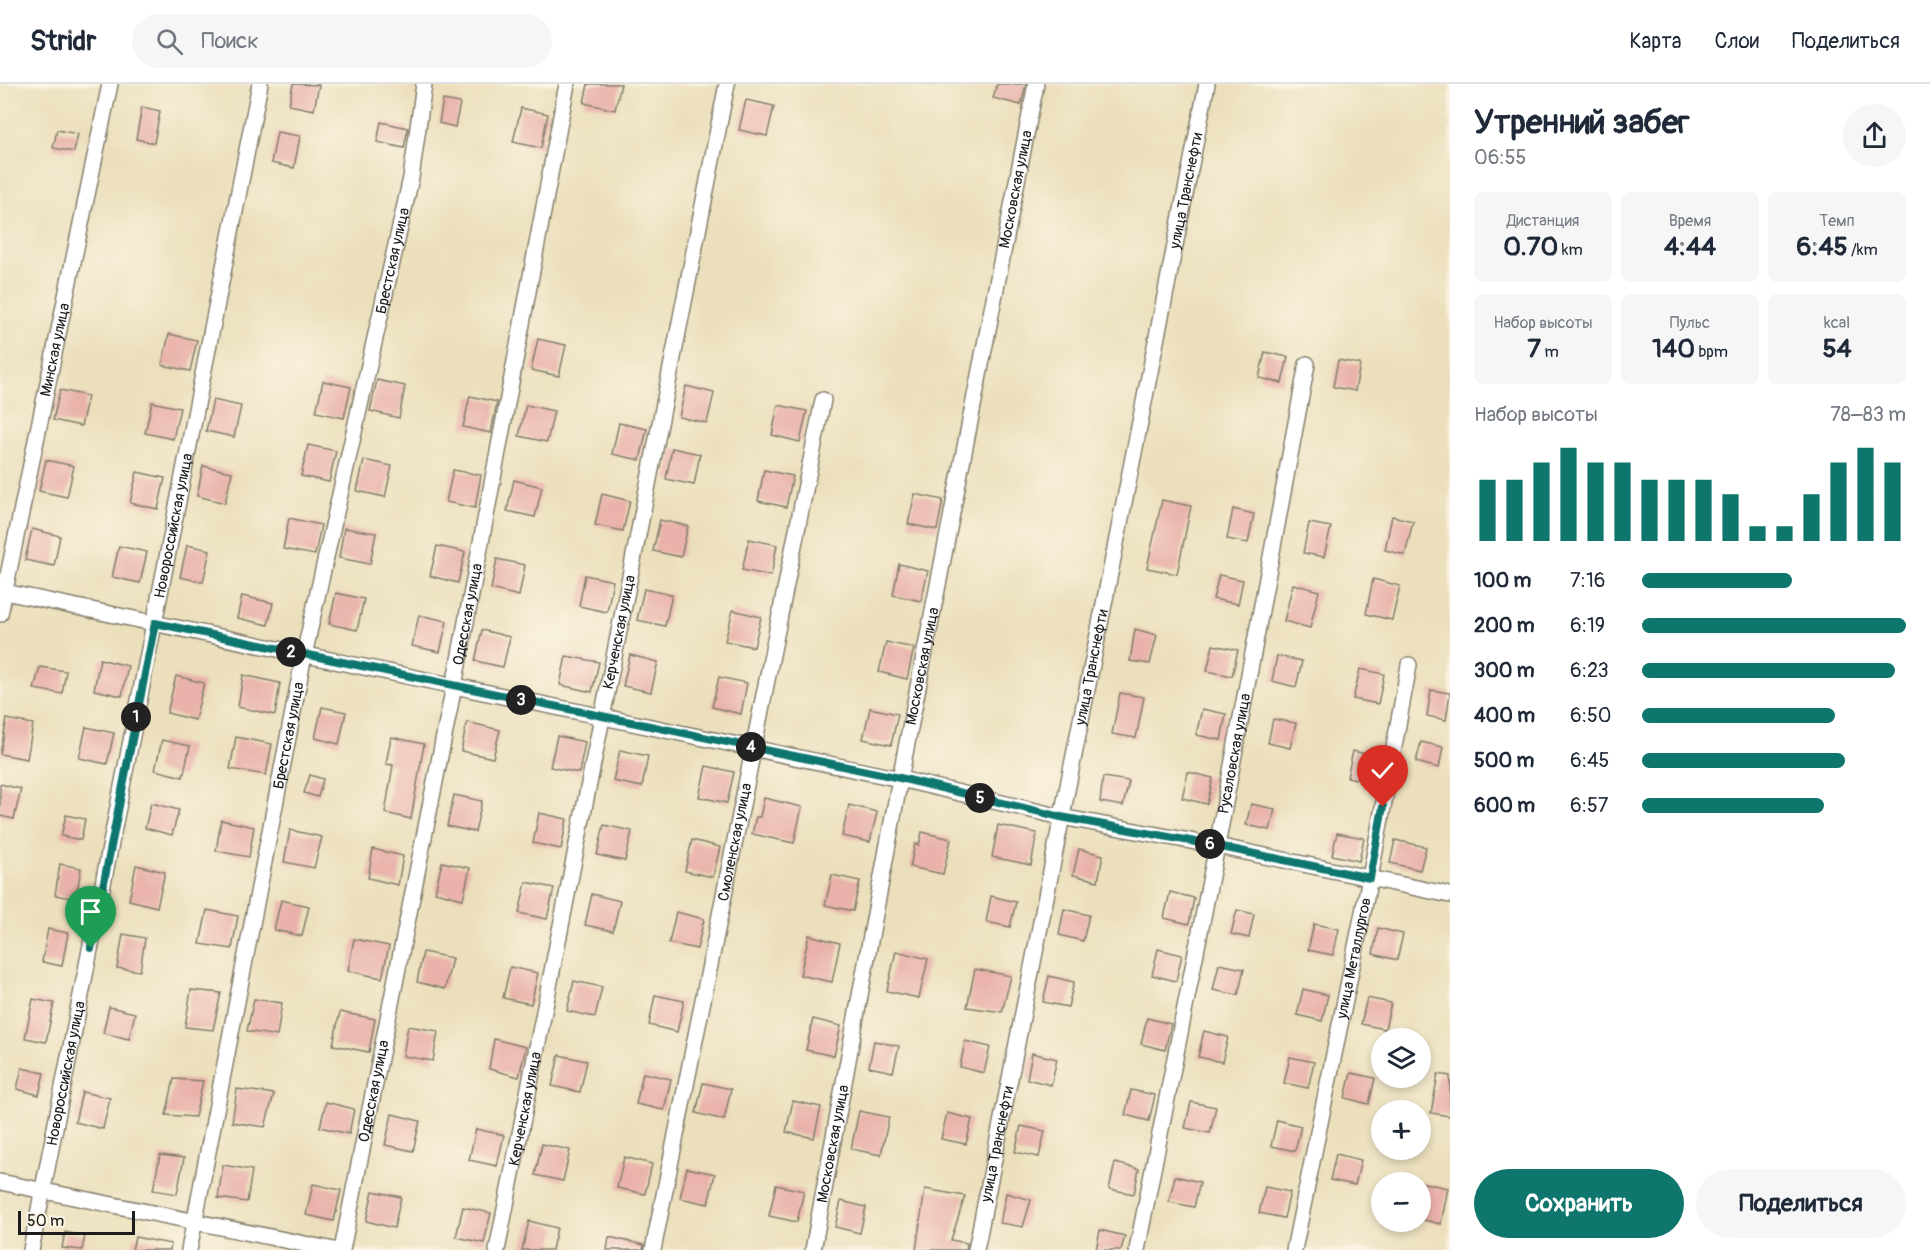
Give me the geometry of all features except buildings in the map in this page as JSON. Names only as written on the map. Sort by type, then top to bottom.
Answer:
[{"type":"street","name":"Минская улица","points":[[0,614],[2,592],[110,84]]},
{"type":"street","name":"Новороссийская улица","points":[[31,1250],[260,84]]},
{"type":"street","name":"Брестская улица","points":[[189,1250],[304,655],[411,178],[424,84]]},
{"type":"street","name":"Одесская улица","points":[[342,1250],[454,686],[567,84]]},
{"type":"street","name":"Керченская улица","points":[[497,1250],[727,84]]},
{"type":"street","name":"Московская улица","points":[[813,1250],[900,778],[1036,84]]},
{"type":"street","name":"улица Транснефти","points":[[976,1250],[1208,84]]},
{"type":"street","name":"Русаловская улица","points":[[1137,1250],[1217,846],[1307,363]]},
{"type":"street","name":"Смоленская улица","points":[[653,1250],[824,400]]},
{"type":"street","points":[[2,592],[900,778],[1061,817],[1217,846],[1450,895]]},
{"type":"street","name":"улица Металлургов","points":[[1294,1250],[1370,878],[1409,665]]},
{"type":"street","points":[[0,1182],[334,1250]]},
{"type":"route","points":[[91,948],[155,623],[900,778],[1061,817],[1370,878],[1383,807]]}]
